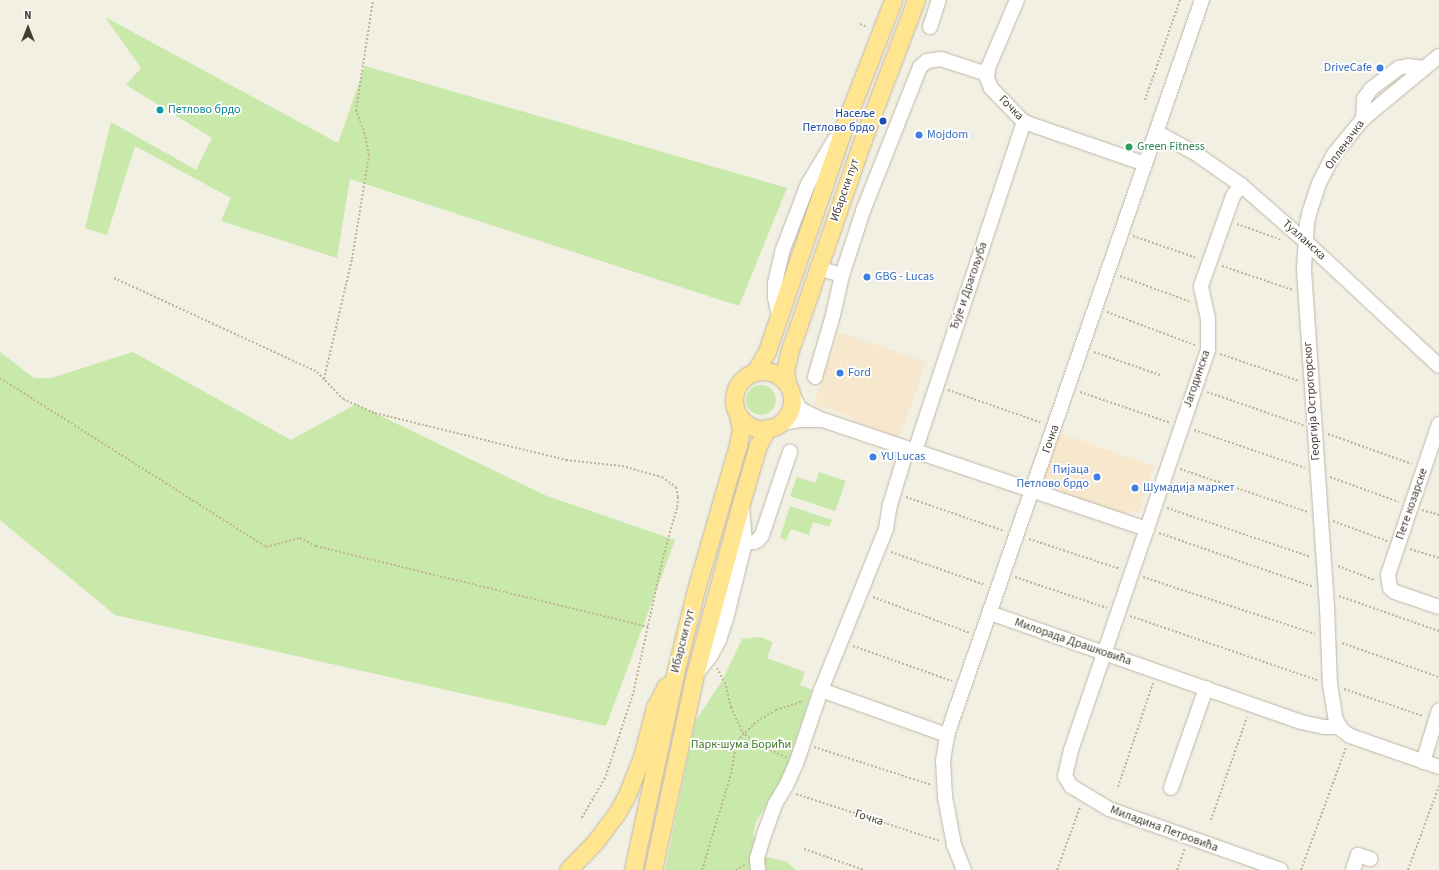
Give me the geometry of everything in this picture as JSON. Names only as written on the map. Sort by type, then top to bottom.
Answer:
[{"type":"main road","name":"Ибарски пут","points":[[755,372],[767,351],[846,124],[892,0]]},
{"type":"main road","name":"Ибарски пут","points":[[789,388],[785,371],[790,350],[862,142],[916,0]]},
{"type":"main road","points":[[755,372],[772,373],[789,388],[791,406],[784,419],[773,426],[754,427],[743,420],[738,414],[734,400],[738,386],[748,376],[755,372]]},
{"type":"main road","name":"Ибарски пут","points":[[633,870],[675,674],[697,586],[738,445],[740,430],[738,414]]},
{"type":"main road","name":"Ибарски пут","points":[[653,870],[695,674],[742,500],[758,445],[773,426]]},
{"type":"main road","points":[[568,870],[595,842],[626,797],[642,757],[656,707],[663,690],[675,674]]},
{"type":"street","points":[[930,27],[939,0]]},
{"type":"street","points":[[815,377],[833,315],[842,275],[861,218],[920,67],[927,61],[941,59],[987,74],[1017,0]]},
{"type":"street","name":"Гочка","points":[[964,870],[954,845],[944,789],[944,750],[947,735],[1033,491],[1094,308],[1122,232],[1202,0]]},
{"type":"street","name":"Опленачка","points":[[1305,241],[1310,210],[1319,184],[1334,154],[1363,119],[1439,56]]},
{"type":"street","name":"Гочка","points":[[987,74],[991,88],[1024,122],[1145,164]]},
{"type":"street","name":"Ђује и Драгољуба","points":[[758,870],[757,858],[761,842],[775,804],[784,790],[796,761],[820,693],[879,548],[888,521],[893,493],[936,385],[1024,122]]},
{"type":"street","name":"Тузланска","points":[[1156,132],[1195,153],[1241,185],[1305,241],[1439,366]]},
{"type":"street","name":"Јагодинска","points":[[1105,653],[1167,465],[1208,350],[1209,327],[1201,286],[1233,196],[1241,185]]},
{"type":"street","name":"Георгија Острогорског","points":[[1305,241],[1305,294],[1316,472],[1326,591],[1330,684],[1336,720],[1345,731]]},
{"type":"street","points":[[818,268],[842,275]]},
{"type":"street","points":[[789,388],[800,408],[823,420],[1147,529]]},
{"type":"street","points":[[773,426],[800,420],[823,420]]},
{"type":"street","name":"Пете козарске","points":[[1388,583],[1388,575],[1439,424]]},
{"type":"street","points":[[745,542],[754,542],[762,536],[790,452]]},
{"type":"street","points":[[695,674],[710,657],[719,640],[726,619],[745,542],[742,500]]},
{"type":"street","points":[[1388,583],[1390,588],[1395,592],[1439,607]]},
{"type":"street","name":"Милорада Драшковића","points":[[990,613],[1157,670],[1301,722],[1345,731],[1439,767]]},
{"type":"street","name":"Миладина Петровића","points":[[1105,653],[1065,772],[1066,780],[1069,784],[1109,809],[1281,870]]},
{"type":"street","points":[[1171,788],[1206,688]]},
{"type":"street","points":[[820,693],[947,735]]},
{"type":"street","points":[[1423,762],[1437,715]]},
{"type":"street","points":[[1352,863],[1358,855],[1370,859]]},
{"type":"path","points":[[324,379],[352,259],[369,155],[365,134],[356,111],[373,0]]},
{"type":"path","points":[[1145,100],[1180,0]]},
{"type":"path","points":[[1225,220],[1283,240]]},
{"type":"path","points":[[1122,232],[1305,294]]},
{"type":"path","points":[[1107,271],[1205,307]]},
{"type":"path","points":[[114,278],[318,372],[344,399],[375,413],[566,460],[622,466],[662,477],[676,487],[677,508],[664,553],[633,694],[605,778],[580,819]]},
{"type":"path","points":[[1094,308],[1311,386]]},
{"type":"path","points":[[1081,348],[1160,374]]},
{"type":"path","points":[[0,378],[266,547],[300,538],[316,546],[648,627]]},
{"type":"path","points":[[936,385],[1055,427]]},
{"type":"path","points":[[1068,388],[1439,515]]},
{"type":"path","points":[[1194,388],[1424,468]]},
{"type":"path","points":[[1167,465],[1320,516],[1398,545],[1439,558]]},
{"type":"path","points":[[893,493],[1439,677]]},
{"type":"path","points":[[1155,504],[1388,583]]},
{"type":"path","points":[[1147,529],[1439,631]]},
{"type":"path","points":[[879,548],[998,590]]},
{"type":"path","points":[[1004,573],[1330,684],[1437,715]]},
{"type":"path","points":[[861,592],[982,638]]},
{"type":"path","points":[[841,641],[965,686]]},
{"type":"path","points":[[710,657],[723,678],[738,724],[744,734],[750,740],[769,750],[796,761]]},
{"type":"path","points":[[1118,787],[1157,670]]},
{"type":"path","points":[[702,870],[731,774],[737,741],[757,721],[776,710],[820,693]]},
{"type":"path","points":[[1211,820],[1252,704]]},
{"type":"path","points":[[1301,870],[1345,731]]},
{"type":"path","points":[[803,743],[944,789]]},
{"type":"path","points":[[1408,870],[1439,786]]},
{"type":"path","name":"Гочка","points":[[784,790],[954,845]]},
{"type":"path","points":[[1058,870],[1085,794]]},
{"type":"path","points":[[1177,870],[1188,838]]},
{"type":"path","points":[[804,849],[864,870]]},
{"type":"shaded area","points":[[839,332],[926,362],[900,437],[851,420],[852,417],[814,404]]},
{"type":"shaded area","name":"Пијаца Петлово брдо","points":[[1059,433],[1154,466],[1139,513],[1129,510],[1126,518],[1039,487]]},
{"type":"green space","points":[[105,17],[338,143],[365,66],[787,188],[739,306],[350,179],[337,258],[221,221],[231,198],[135,146],[107,235],[85,228],[111,122],[196,170],[212,138],[126,85],[141,68]]},
{"type":"green space","points":[[0,352],[34,378],[51,378],[133,352],[291,440],[356,404],[547,496],[675,540],[606,726],[115,615],[0,520]]},
{"type":"green space","points":[[761,385],[772,389],[776,400],[772,411],[761,415],[750,411],[746,400],[750,389]]},
{"type":"green space","points":[[819,472],[846,481],[835,511],[790,496],[797,477],[815,483]]},
{"type":"green space","points":[[790,506],[832,520],[829,527],[813,522],[809,535],[791,529],[786,541],[780,537]]},
{"type":"green space","name":"Парк-шума Борићи","points":[[760,637],[773,642],[767,658],[805,672],[800,685],[812,690],[784,777],[756,822],[753,834],[763,856],[787,862],[796,870],[665,870],[695,722],[723,679],[742,639]]},
{"type":"place","name":"DriveCafe","points":[[1380,68]]},
{"type":"place","name":"Петлово брдо","points":[[160,110]]},
{"type":"place","name":"Насеље Петлово брдо","points":[[883,121]]},
{"type":"place","name":"Mojdom","points":[[919,135]]},
{"type":"place","name":"Green Fitness","points":[[1129,147]]},
{"type":"place","name":"GBG - Lucas","points":[[867,277]]},
{"type":"place","name":"Ford","points":[[840,373]]},
{"type":"place","name":"YU Lucas","points":[[873,457]]},
{"type":"place","name":"Пијаца Петлово брдо","points":[[1097,477]]},
{"type":"place","name":"Шумадија маркет","points":[[1135,488]]}]
